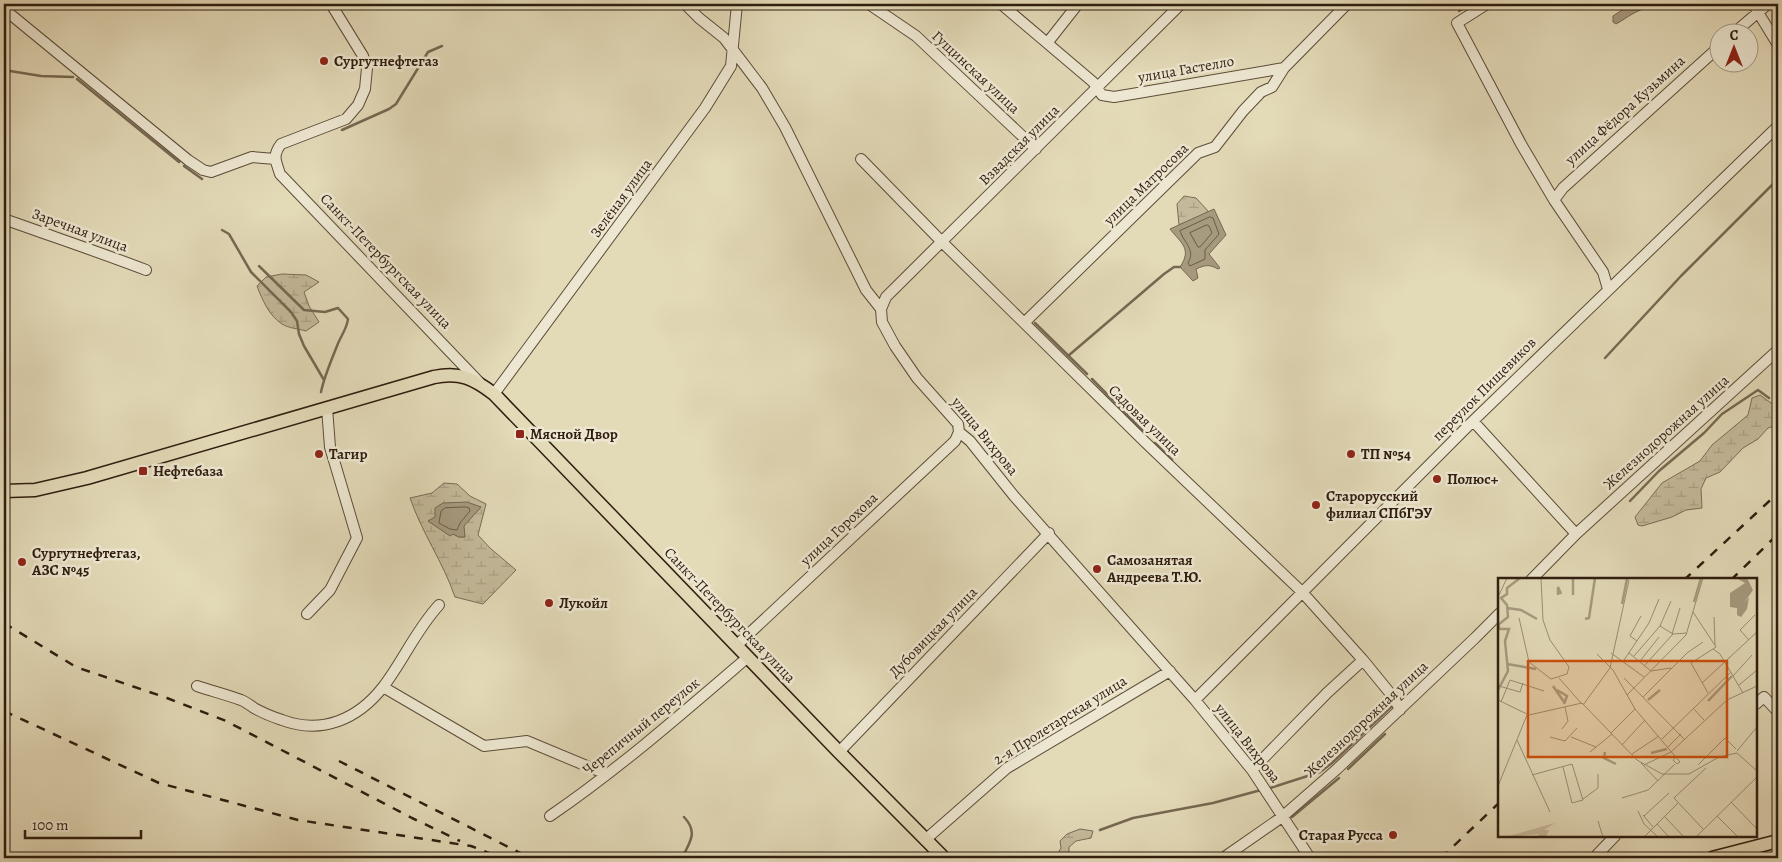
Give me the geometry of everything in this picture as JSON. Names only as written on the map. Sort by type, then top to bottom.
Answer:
[{"type":"main road","points":[[4,491],[34,490],[87,478],[447,375],[464,376],[480,383]]},
{"type":"main road","name":"Санкт-Петербургская улица","points":[[480,383],[494,394],[839,752],[944,858]]},
{"type":"main road","points":[[1712,858],[1778,841]]},
{"type":"street","points":[[4,6],[10,14],[188,160],[203,170],[211,172],[252,157],[275,159],[276,151],[281,144],[346,119],[358,104],[365,90],[367,68],[363,56],[331,4]]},
{"type":"street","name":"улица Вихрова","points":[[685,4],[724,38],[762,88],[785,127],[866,290],[880,309],[882,322],[895,346],[917,378],[958,424],[959,432],[970,440],[1014,496],[1195,700],[1252,770],[1310,858]]},
{"type":"street","name":"Зелёная улица","points":[[494,394],[706,108],[731,66],[736,4]]},
{"type":"street","name":"Гущинская улица","points":[[869,4],[916,36],[1036,149]]},
{"type":"street","points":[[1001,4],[1094,82],[1097,89]]},
{"type":"street","points":[[1048,42],[1078,4]]},
{"type":"street","name":"Взвадская улица","points":[[880,309],[886,297],[1181,4]]},
{"type":"street","name":"улица Матросова","points":[[1025,322],[1198,153],[1215,147],[1242,111],[1261,92],[1272,86],[1284,68],[1347,4]]},
{"type":"street","points":[[1487,4],[1457,23],[1521,144],[1554,200],[1603,272],[1608,289]]},
{"type":"street","points":[[1744,22],[1756,8],[1768,4]]},
{"type":"street","points":[[1756,8],[1778,45]]},
{"type":"street","name":"улица Фёдора Кузьмина","points":[[1554,200],[1563,188],[1710,55]]},
{"type":"street","name":"улица Гастелло","points":[[1097,89],[1102,95],[1114,97],[1284,68]]},
{"type":"street","name":"переулок Пищевиков","points":[[1195,700],[1473,421],[1778,126]]},
{"type":"street","name":"Садовая улица","points":[[861,158],[942,242],[1146,443],[1302,592],[1363,660],[1394,698],[1400,710]]},
{"type":"street","name":"Санкт-Петербургская улица","points":[[275,159],[280,174],[480,383]]},
{"type":"street","name":"Заречная улица","points":[[4,219],[146,270]]},
{"type":"street","name":"Железнодорожная улица","points":[[1533,578],[1576,534],[1778,350]]},
{"type":"street","points":[[307,614],[330,590],[357,538],[330,447],[327,408]]},
{"type":"street","points":[[1473,421],[1576,534]]},
{"type":"street","name":"улица Горохова","points":[[737,645],[954,441],[959,432]]},
{"type":"street","name":"Дубовицкая улица","points":[[839,752],[1049,534]]},
{"type":"street","points":[[197,686],[243,701],[256,709],[299,726],[332,724],[346,719],[383,687],[426,619],[438,605]]},
{"type":"street","name":"Железнодорожная улица","points":[[1223,858],[1282,817],[1337,769],[1498,614]]},
{"type":"street","name":"Черепичный переулок","points":[[550,816],[675,720],[748,657]]},
{"type":"street","points":[[1252,770],[1327,693],[1363,660]]},
{"type":"street","name":"2-я Пролетарская улица","points":[[925,840],[1007,768],[1170,671]]},
{"type":"street","points":[[383,687],[484,746],[527,741],[606,774]]},
{"type":"street","points":[[1757,703],[1764,697],[1778,712]]},
{"type":"street","points":[[1594,858],[1614,837]]},
{"type":"green space","points":[[1184,196],[1196,198],[1209,212],[1179,225],[1177,204]]},
{"type":"green space","points":[[282,274],[306,275],[319,282],[304,292],[309,306],[319,322],[306,331],[277,321],[266,307],[261,296],[257,286],[266,277]]},
{"type":"green space","points":[[1760,395],[1778,408],[1778,425],[1768,428],[1758,439],[1743,448],[1720,472],[1706,478],[1701,489],[1702,508],[1686,510],[1672,517],[1642,526],[1638,525],[1635,517],[1662,483],[1700,461],[1712,445],[1748,415],[1752,398]]},
{"type":"green space","points":[[444,483],[457,484],[470,496],[486,504],[478,535],[516,570],[483,604],[455,597],[445,572],[420,523],[410,498],[432,493]],"holes":[[[481,507],[463,526],[465,537],[459,537],[453,534],[450,535],[428,521],[436,517]]]},
{"type":"green space","points":[[1080,829],[1093,831],[1091,838],[1076,841],[1069,847],[1069,854],[1072,858],[1055,858],[1061,848],[1060,841],[1067,834]]},
{"type":"water","points":[[1631,4],[1652,4],[1649,8],[1636,12],[1616,24],[1613,22],[1613,16]]},
{"type":"water","points":[[1214,209],[1226,235],[1209,254],[1220,268],[1207,266],[1196,269],[1198,278],[1193,281],[1180,267],[1185,256],[1184,247],[1170,229]]},
{"type":"water","points":[[467,502],[481,507],[464,526],[465,537],[453,534],[450,536],[428,521],[435,517],[435,508],[443,503]]},
{"type":"waterway","points":[[1459,11],[1472,4]]},
{"type":"waterway","points":[[342,130],[396,104],[428,52],[442,46]]},
{"type":"waterway","points":[[4,70],[41,76],[73,77]]},
{"type":"waterway","points":[[77,79],[179,162]]},
{"type":"waterway","points":[[184,166],[202,179]]},
{"type":"waterway","points":[[1605,358],[1681,276],[1778,179]]},
{"type":"waterway","points":[[222,230],[229,234],[251,272],[291,312],[297,321],[299,334],[304,346],[324,380]]},
{"type":"waterway","points":[[259,266],[304,310],[325,312],[338,308],[348,319],[321,392]]},
{"type":"waterway","points":[[1068,356],[1164,274],[1174,267],[1180,267]]},
{"type":"waterway","points":[[1035,323],[1087,374]]},
{"type":"waterway","points":[[1778,368],[1774,375],[1778,380]]},
{"type":"waterway","points":[[1092,379],[1145,433]]},
{"type":"waterway","points":[[1630,501],[1659,471],[1704,433],[1722,414],[1758,390],[1769,398]]},
{"type":"waterway","points":[[1155,443],[1172,460]]},
{"type":"waterway","points":[[1270,788],[1320,772],[1393,705]]},
{"type":"waterway","points":[[1348,769],[1385,734]]},
{"type":"waterway","points":[[1292,817],[1339,778]]},
{"type":"waterway","points":[[1100,830],[1133,818],[1213,803],[1261,790]]},
{"type":"waterway","points":[[682,858],[690,843],[692,833],[689,823],[684,817]]},
{"type":"railway","points":[[1686,578],[1778,493]]},
{"type":"railway","points":[[1733,578],[1778,534]]},
{"type":"railway","points":[[4,623],[76,667],[167,698],[226,721],[460,841]]},
{"type":"railway","points":[[4,711],[159,783],[298,820],[471,846],[502,858]]},
{"type":"railway","points":[[339,761],[530,858]]},
{"type":"railway","points":[[1441,858],[1498,804]]},
{"type":"place","name":"Сургутнефтегаз","points":[[324,61]]},
{"type":"place","name":"Мясной Двор","points":[[520,434]]},
{"type":"place","name":"Тагир","points":[[319,454]]},
{"type":"place","name":"ТП №54","points":[[1351,454]]},
{"type":"place","name":"Нефтебаза","points":[[143,471]]},
{"type":"place","name":"Полюс+","points":[[1437,479]]},
{"type":"place","name":"Старорусский филиал СПбГЭУ","points":[[1316,505]]},
{"type":"place","name":"Сургутнефтегаз, АЗС №45","points":[[22,562]]},
{"type":"place","name":"Самозанятая Андреева Т.Ю.","points":[[1097,569]]},
{"type":"place","name":"Лукойл","points":[[549,603]]},
{"type":"place","name":"Старая Русса","points":[[1393,835]]}]
